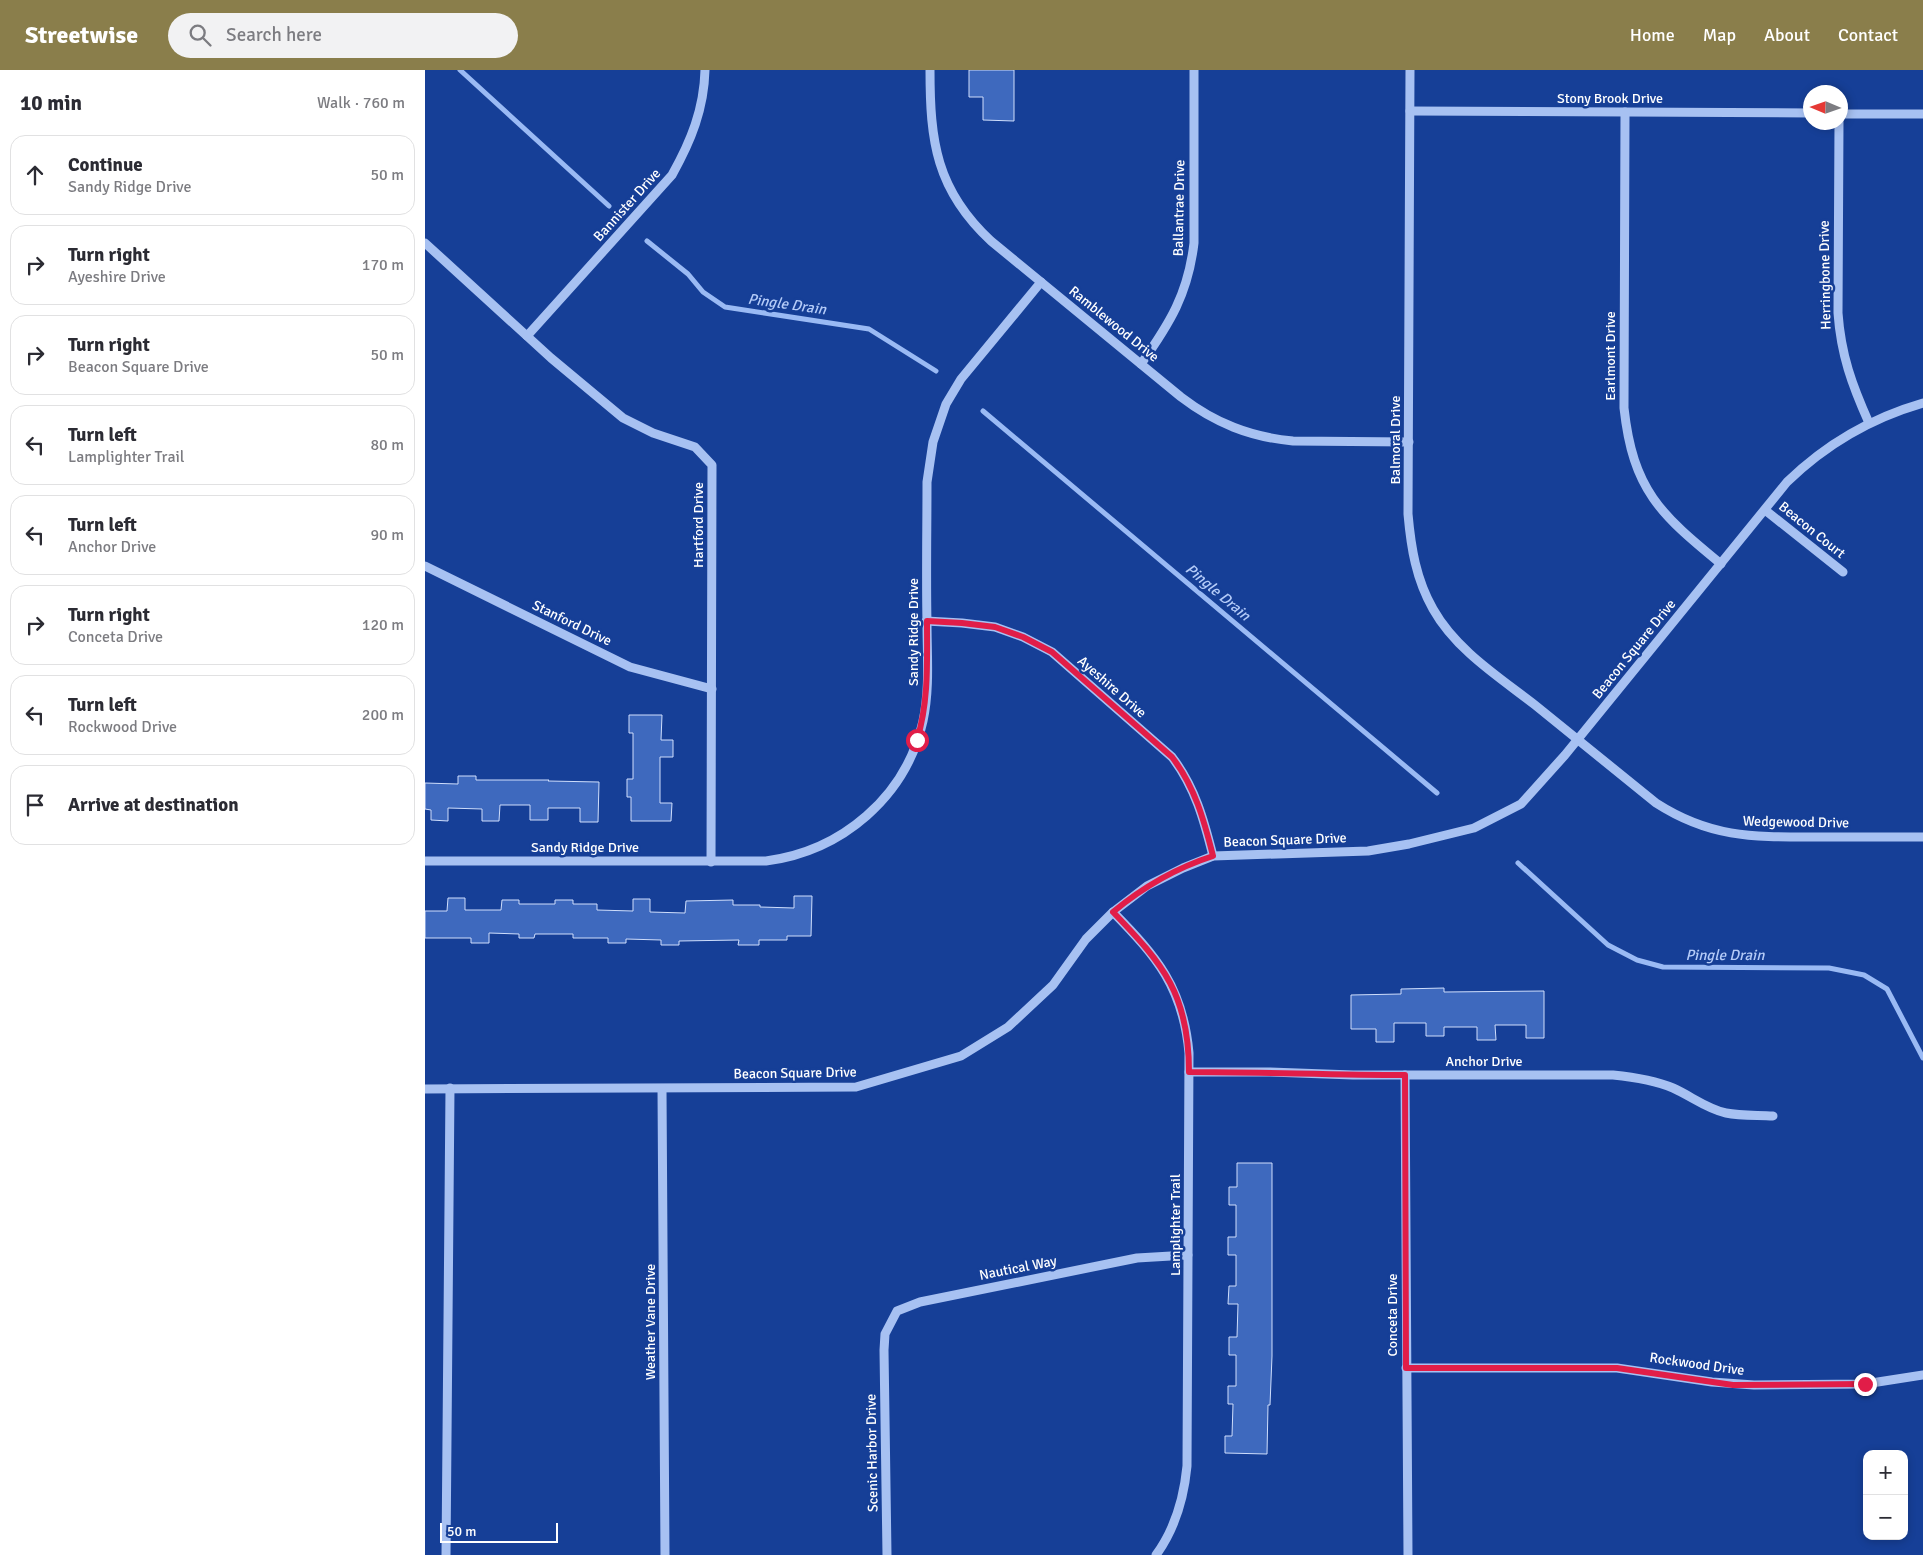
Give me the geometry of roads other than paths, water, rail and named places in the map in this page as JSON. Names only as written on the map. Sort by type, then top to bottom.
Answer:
[{"type":"street","name":"Bannister Drive","points":[[527,336],[672,175],[687,150],[700,113],[705,70]]},
{"type":"street","name":"Ramblewood Drive","points":[[930,70],[931,119],[937,156],[953,194],[964,212],[977,228],[1041,282],[1203,413],[1226,425],[1258,436],[1293,441],[1409,442]]},
{"type":"street","name":"Ballantrae Drive","points":[[1141,364],[1173,315],[1187,281],[1191,262],[1194,243],[1194,70]]},
{"type":"street","name":"Balmoral Drive","points":[[1410,70],[1408,514],[1412,556],[1417,575],[1433,610],[1454,637],[1483,664],[1578,740]]},
{"type":"street","name":"Stony Brook Drive","points":[[1410,111],[1803,113]]},
{"type":"street","name":"Earlmont Drive","points":[[1625,112],[1623,400],[1629,447],[1643,483],[1659,507],[1677,527],[1721,564]]},
{"type":"street","points":[[1848,114],[1923,114]]},
{"type":"street","name":"Herringbone Drive","points":[[1839,130],[1839,336],[1849,376],[1869,423]]},
{"type":"street","name":"Hartford Drive","points":[[425,243],[527,336],[623,418],[653,433],[695,446],[712,465],[711,862]]},
{"type":"street","name":"Sandy Ridge Drive","points":[[425,861],[766,861],[795,855],[831,841],[849,830],[879,805],[900,777],[917,740],[923,721],[927,680],[928,476],[939,422],[946,404],[961,379],[1041,282]]},
{"type":"street","name":"Beacon Square Drive","points":[[425,1089],[856,1087],[961,1056],[1008,1027],[1053,985],[1087,939],[1113,912],[1130,898],[1167,875],[1213,856],[1368,851],[1409,844],[1474,828],[1521,804],[1578,740],[1787,482],[1825,448],[1869,423],[1904,408],[1923,403]]},
{"type":"street","name":"Beacon Court","points":[[1765,510],[1843,572]]},
{"type":"street","name":"Stanford Drive","points":[[425,566],[630,667],[712,689]]},
{"type":"street","name":"Ayeshire Drive","points":[[927,621],[995,627],[1023,637],[1052,652],[1172,757],[1181,770],[1200,807],[1213,856]]},
{"type":"street","name":"Wedgewood Drive","points":[[1578,740],[1671,813],[1705,828],[1759,837],[1923,837]]},
{"type":"street","name":"Lamplighter Trail","points":[[1113,912],[1147,947],[1169,978],[1183,1016],[1187,1036],[1189,1072],[1185,1479],[1174,1522],[1156,1555]]},
{"type":"street","name":"Anchor Drive","points":[[1189,1072],[1271,1072],[1334,1075],[1590,1074],[1628,1077],[1672,1088],[1725,1112],[1739,1115],[1773,1116]]},
{"type":"street","name":"Conceta Drive","points":[[1405,1075],[1409,1555]]},
{"type":"street","points":[[446,1555],[450,1088]]},
{"type":"street","name":"Weather Vane Drive","points":[[662,1089],[665,1555]]},
{"type":"street","name":"Nautical Way","points":[[884,1350],[885,1334],[897,1311],[920,1302],[1137,1258],[1188,1255]]},
{"type":"street","name":"Scenic Harbor Drive","points":[[884,1350],[887,1555]]},
{"type":"street","name":"Rockwood Drive","points":[[1406,1368],[1617,1368],[1712,1382],[1754,1385],[1865,1384],[1923,1375]]},
{"type":"waterway","name":"Pingle Drain","points":[[460,70],[609,206]]},
{"type":"waterway","name":"Pingle Drain","points":[[647,241],[688,274],[703,292],[725,307],[869,329],[936,371]]},
{"type":"waterway","name":"Pingle Drain","points":[[983,411],[1437,793]]},
{"type":"waterway","name":"Pingle Drain","points":[[1518,863],[1608,945],[1637,960],[1663,967],[1829,968],[1864,975],[1887,989],[1923,1058]]}]
